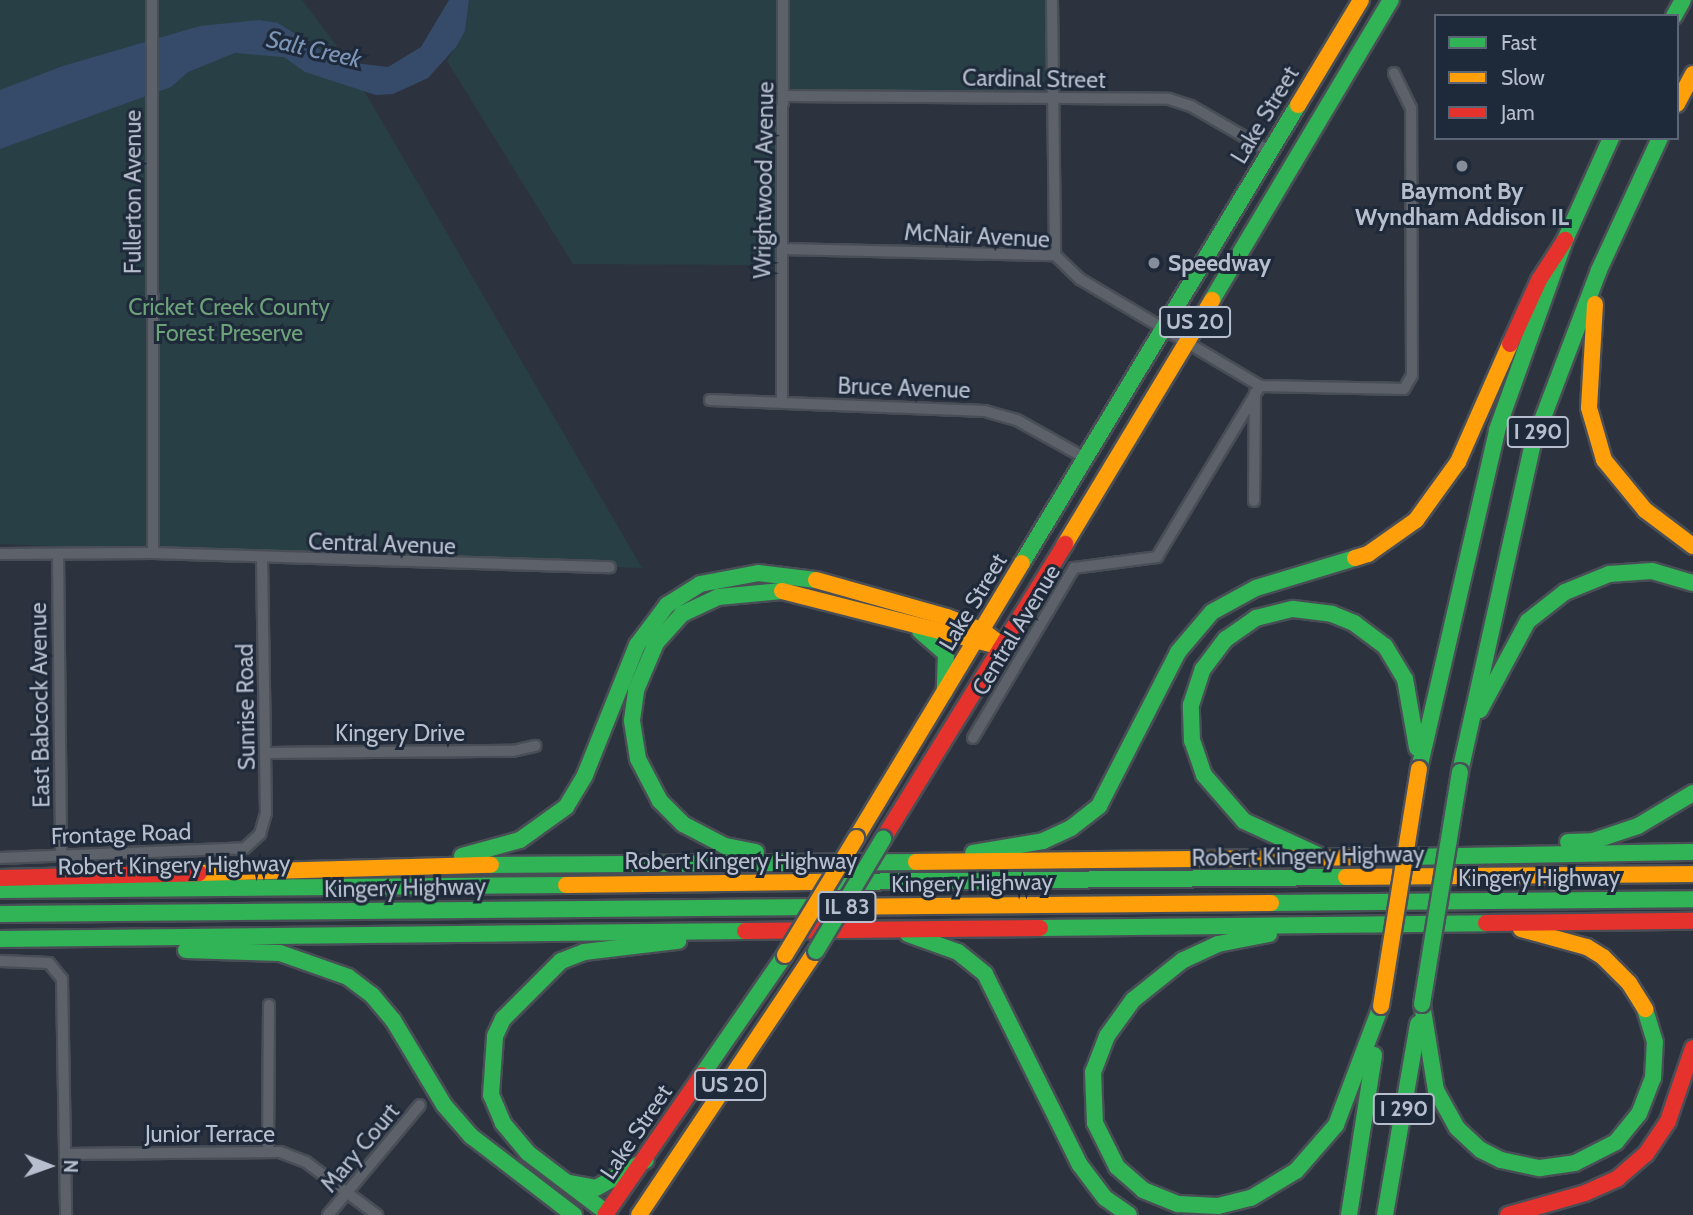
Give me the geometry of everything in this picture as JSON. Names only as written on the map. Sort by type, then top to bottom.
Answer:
[{"type":"main road","name":"Lake Street","points":[[606,1214],[646,1160],[785,955],[1361,0]]},
{"type":"main road","name":"Lake Street","points":[[639,1215],[737,1075],[816,951],[1004,647],[1184,341],[1391,0]]},
{"type":"main road","points":[[1679,100],[1693,74]]},
{"type":"main road","name":"I 290","points":[[1349,1215],[1419,769],[1497,430],[1565,240],[1610,140]]},
{"type":"main road","name":"I 290","points":[[1385,1215],[1465,741],[1533,444],[1604,260],[1659,140]]},
{"type":"main road","points":[[919,862],[1023,845],[1071,828],[1110,792],[1178,652],[1212,612],[1256,588],[1368,554],[1416,520],[1458,462],[1539,280],[1565,240]]},
{"type":"main road","points":[[1604,260],[1590,331],[1592,425],[1604,460],[1645,510],[1693,546]]},
{"type":"main road","points":[[1465,741],[1499,668],[1528,621],[1565,592],[1620,573],[1652,571],[1693,583]]},
{"type":"main road","points":[[224,870],[469,855],[506,846],[544,827],[577,792],[637,645],[667,605],[700,584],[745,574],[795,574],[979,636],[1004,647]]},
{"type":"main road","points":[[819,859],[725,846],[672,815],[652,788],[635,748],[632,720],[640,677],[656,643],[682,614],[718,597],[761,589],[799,594],[915,627],[979,636]]},
{"type":"main road","points":[[1325,858],[1244,821],[1204,775],[1192,741],[1191,705],[1203,669],[1226,639],[1256,618],[1293,609],[1332,614],[1369,632],[1385,646],[1405,679],[1414,716],[1419,769]]},
{"type":"main road","points":[[915,627],[946,654],[945,692]]},
{"type":"main road","points":[[1472,853],[1618,834],[1660,816],[1693,793]]},
{"type":"main road","points":[[0,877],[819,859],[919,862],[1693,852]]},
{"type":"main road","name":"Robert Kingery Highway","points":[[0,890],[1693,874]]},
{"type":"main road","name":"Kingery Highway","points":[[0,914],[1693,899]]},
{"type":"main road","points":[[0,939],[1693,921]]},
{"type":"main road","points":[[1422,1003],[1436,1090],[1457,1128],[1481,1150],[1519,1165],[1559,1167],[1602,1152],[1628,1131],[1648,1098],[1655,1060],[1652,1027],[1639,996],[1617,969],[1587,947],[1490,922]]},
{"type":"main road","points":[[1371,923],[1228,941],[1199,951],[1152,982],[1115,1024],[1096,1062],[1091,1105],[1100,1139],[1127,1178],[1163,1201],[1217,1206],[1264,1192],[1305,1164],[1336,1125],[1381,1006]]},
{"type":"main road","points":[[891,929],[958,952],[985,974],[1080,1165],[1105,1198],[1129,1215]]},
{"type":"main road","points":[[606,1214],[527,1153],[503,1123],[491,1096],[490,1061],[503,1019],[561,961],[584,952],[769,930]]},
{"type":"main road","points":[[65,939],[148,950],[280,953],[348,977],[372,995],[393,1020],[444,1105],[471,1136],[561,1210],[574,1215]]},
{"type":"main road","points":[[1508,1215],[1585,1193],[1618,1178],[1646,1154],[1668,1121],[1693,1048]]},
{"type":"main road","name":"US 20","points":[[568,1183],[596,1188],[646,1160]]},
{"type":"street","name":"Fullerton Avenue","points":[[152,0],[153,553]]},
{"type":"street","name":"Wrightwood Avenue","points":[[782,402],[780,132],[785,96],[783,0]]},
{"type":"street","points":[[1052,0],[1055,255]]},
{"type":"street","points":[[1254,501],[1258,389],[1387,390],[1411,384],[1411,108],[1394,73]]},
{"type":"street","name":"Cardinal Street","points":[[785,96],[1168,99],[1191,106],[1269,151]]},
{"type":"street","name":"McNair Avenue","points":[[782,249],[1055,255],[1080,279],[1258,389]]},
{"type":"street","name":"Central Avenue","points":[[973,738],[1074,568],[1157,557],[1258,389]]},
{"type":"street","name":"Bruce Avenue","points":[[710,400],[985,411],[1017,420],[1085,458]]},
{"type":"street","name":"Central Avenue","points":[[0,554],[153,553],[610,567]]},
{"type":"street","name":"East Babcock Avenue","points":[[58,554],[61,856]]},
{"type":"street","name":"Sunrise Road","points":[[244,848],[260,834],[266,813],[262,558]]},
{"type":"street","name":"Kingery Drive","points":[[266,753],[513,751],[535,746]]},
{"type":"street","name":"Frontage Road","points":[[0,858],[244,848]]},
{"type":"street","points":[[0,961],[49,963],[57,968],[62,979],[66,1215]]},
{"type":"street","points":[[268,1152],[269,1005]]},
{"type":"street","name":"Mary Court","points":[[328,1215],[420,1105]]},
{"type":"street","name":"Junior Terrace","points":[[65,1154],[268,1152],[293,1155],[349,1192],[377,1215]]},
{"type":"green space","name":"Cricket Creek County Forest Preserve","points":[[0,0],[302,0],[342,53],[642,568],[0,544]]},
{"type":"green space","points":[[469,0],[1048,0],[1048,93],[799,91],[780,104],[776,121],[777,265],[573,264],[447,61],[465,31]]},
{"type":"water","points":[[449,0],[469,0],[465,31],[456,47],[428,78],[393,94],[376,95],[305,72],[277,52],[242,50],[188,72],[171,87],[0,149],[0,90],[63,66],[200,26],[259,20],[278,23],[325,53],[354,63],[388,67],[421,47]]},
{"type":"waterway","name":"Salt Creek","points":[[237,51],[282,55]]},
{"type":"traffic: fast","points":[[1212,300],[1391,0]]},
{"type":"traffic: fast","points":[[1675,14],[1683,0]]},
{"type":"traffic: fast","points":[[1022,563],[1298,105]]},
{"type":"traffic: fast","points":[[1419,769],[1497,430],[1565,240],[1610,140]]},
{"type":"traffic: fast","points":[[1460,772],[1533,444],[1599,270],[1659,140]]},
{"type":"traffic: fast","points":[[973,853],[1043,841],[1071,828],[1099,806],[1178,652],[1212,612],[1256,588],[1355,558]]},
{"type":"traffic: fast","points":[[1480,710],[1528,621],[1565,592],[1609,574],[1652,571],[1693,583]]},
{"type":"traffic: fast","points":[[462,856],[520,840],[566,807],[585,775],[637,645],[667,605],[700,584],[758,573],[816,580]]},
{"type":"traffic: fast","points":[[756,852],[725,846],[683,824],[660,801],[638,759],[632,720],[636,690],[656,643],[682,614],[718,597],[782,591]]},
{"type":"traffic: fast","points":[[1318,855],[1244,821],[1204,775],[1192,741],[1191,705],[1203,669],[1226,639],[1256,618],[1293,609],[1332,614],[1354,623],[1385,646],[1405,679],[1417,748]]},
{"type":"traffic: fast","points":[[920,631],[946,654],[945,692]]},
{"type":"traffic: fast","points":[[1422,1004],[1460,772]]},
{"type":"traffic: fast","points":[[1568,842],[1593,841],[1638,826],[1693,793]]},
{"type":"traffic: fast","points":[[816,951],[883,839]]},
{"type":"traffic: fast","points":[[1398,857],[1693,852]]},
{"type":"traffic: fast","points":[[491,865],[916,862]]},
{"type":"traffic: fast","points":[[829,882],[1346,877]]},
{"type":"traffic: fast","points":[[0,890],[566,885]]},
{"type":"traffic: fast","points":[[1271,903],[1693,899]]},
{"type":"traffic: fast","points":[[0,914],[816,907]]},
{"type":"traffic: fast","points":[[1040,928],[1486,923]]},
{"type":"traffic: fast","points":[[0,939],[745,931]]},
{"type":"traffic: fast","points":[[908,934],[958,952],[985,974],[1080,1165],[1105,1198],[1129,1215]]},
{"type":"traffic: fast","points":[[1269,934],[1218,944],[1183,960],[1133,1000],[1107,1036],[1093,1072],[1095,1123],[1117,1167],[1143,1190],[1178,1204],[1218,1206],[1251,1198],[1296,1171],[1336,1125],[1381,1006]]},
{"type":"traffic: fast","points":[[607,1213],[528,1153],[503,1123],[491,1095],[495,1036],[503,1019],[561,961],[584,952],[678,941]]},
{"type":"traffic: fast","points":[[186,950],[280,953],[348,977],[372,995],[393,1020],[444,1105],[471,1136],[574,1215]]},
{"type":"traffic: fast","points":[[702,1075],[785,955]]},
{"type":"traffic: fast","points":[[1422,1004],[1436,1090],[1457,1128],[1481,1150],[1501,1160],[1540,1168],[1575,1163],[1616,1142],[1639,1114],[1653,1078],[1655,1042],[1645,1009]]},
{"type":"traffic: fast","points":[[1385,1215],[1418,1024]]},
{"type":"traffic: fast","points":[[1349,1215],[1374,1055]]},
{"type":"traffic: fast","points":[[570,1183],[596,1188],[646,1160]]},
{"type":"traffic: slow","points":[[1298,105],[1361,0]]},
{"type":"traffic: slow","points":[[1679,100],[1693,74]]},
{"type":"traffic: slow","points":[[1065,544],[1212,300]]},
{"type":"traffic: slow","points":[[1595,304],[1589,408],[1604,460],[1645,510],[1693,546]]},
{"type":"traffic: slow","points":[[1355,558],[1368,554],[1416,520],[1458,462],[1510,344]]},
{"type":"traffic: slow","points":[[856,838],[1022,563]]},
{"type":"traffic: slow","points":[[816,580],[947,617],[983,631],[1004,647]]},
{"type":"traffic: slow","points":[[782,591],[998,646]]},
{"type":"traffic: slow","points":[[1381,1006],[1419,769]]},
{"type":"traffic: slow","points":[[785,955],[856,838]]},
{"type":"traffic: slow","points":[[916,862],[1398,857]]},
{"type":"traffic: slow","points":[[199,873],[491,865]]},
{"type":"traffic: slow","points":[[1346,877],[1693,874]]},
{"type":"traffic: slow","points":[[566,885],[829,882]]},
{"type":"traffic: slow","points":[[816,907],[1271,903]]},
{"type":"traffic: slow","points":[[1521,929],[1587,947],[1603,957],[1629,983],[1645,1009]]},
{"type":"traffic: slow","points":[[639,1215],[816,951]]},
{"type":"traffic: jam","points":[[1510,344],[1539,280],[1565,240]]},
{"type":"traffic: jam","points":[[883,839],[1065,544]]},
{"type":"traffic: jam","points":[[0,878],[199,873]]},
{"type":"traffic: jam","points":[[1486,923],[1693,921]]},
{"type":"traffic: jam","points":[[745,931],[1040,928]]},
{"type":"traffic: jam","points":[[1508,1215],[1585,1193],[1618,1178],[1646,1154],[1668,1121],[1693,1048]]},
{"type":"traffic: jam","points":[[605,1215],[702,1075]]},
{"type":"place","name":"Baymont By Wyndham Addison IL","points":[[1462,166]]},
{"type":"place","name":"Speedway","points":[[1154,263]]}]
